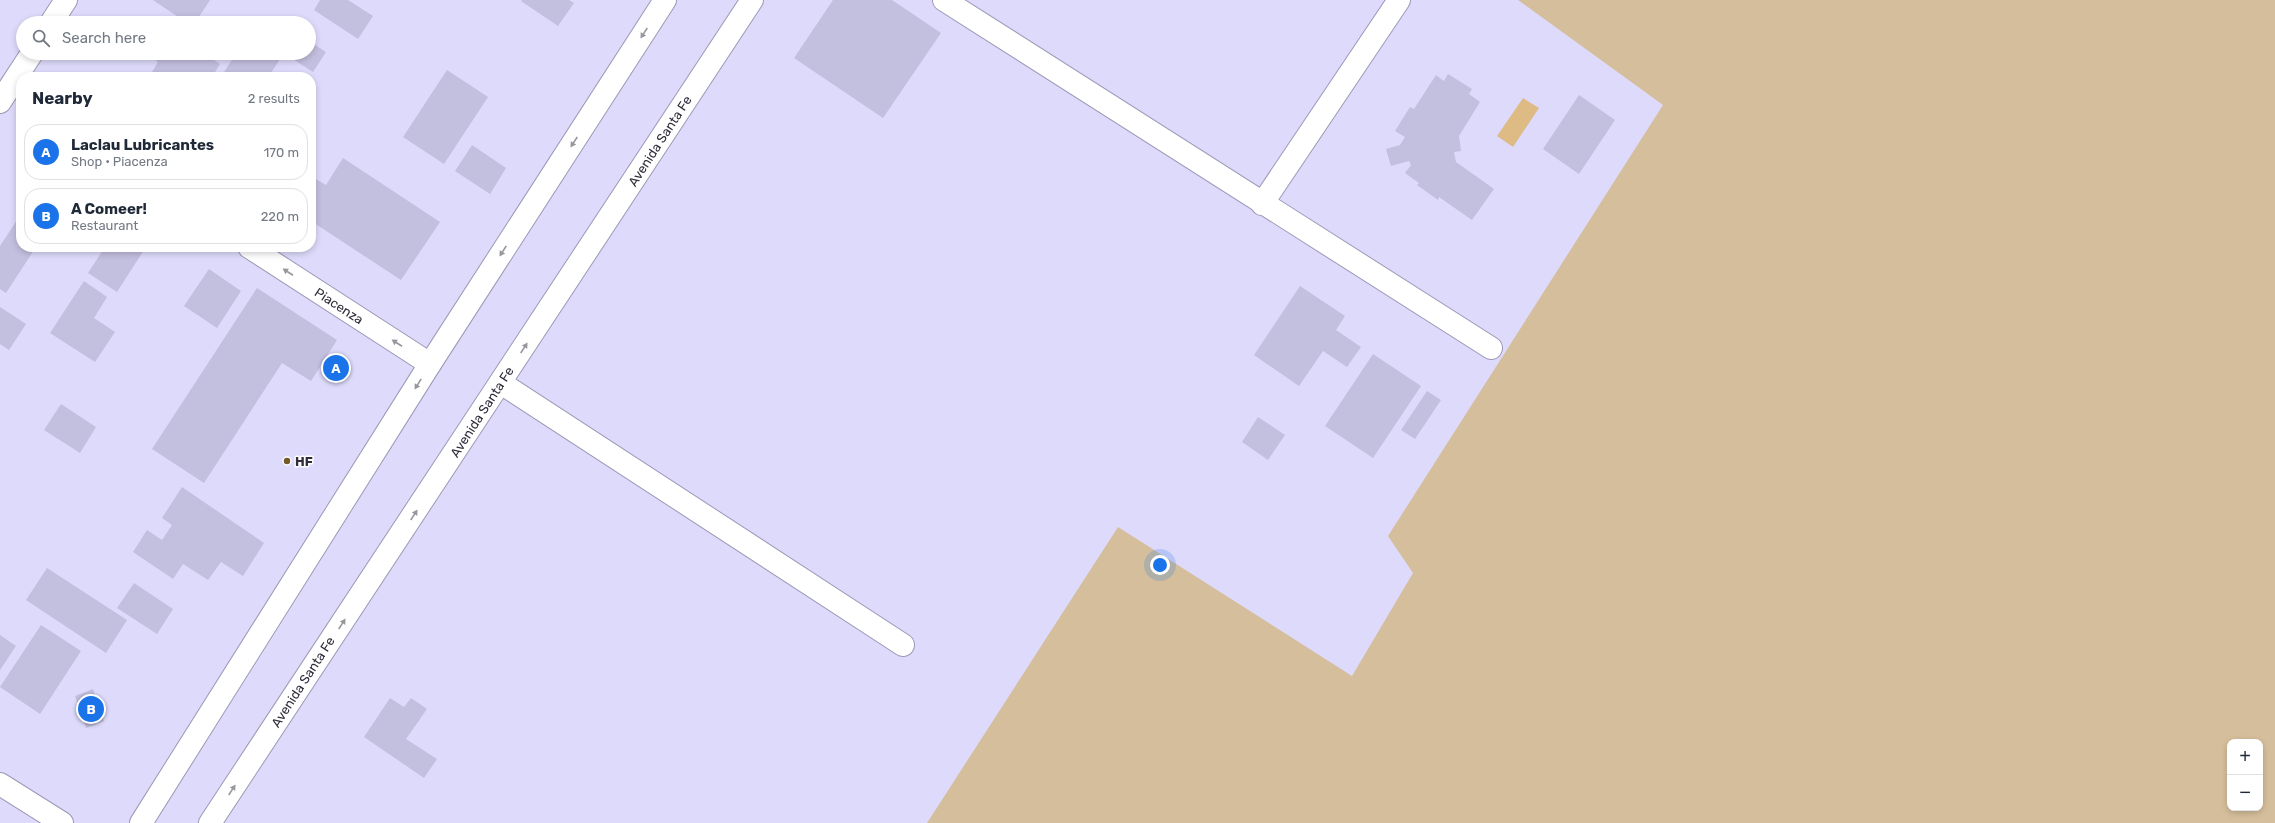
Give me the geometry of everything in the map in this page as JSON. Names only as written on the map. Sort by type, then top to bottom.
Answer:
[{"type":"main road","points":[[56,16],[66,0]]},
{"type":"main road","points":[[141,823],[430,364],[665,0]]},
{"type":"main road","name":"Avenida Santa Fe","points":[[210,823],[752,0]]},
{"type":"main road","points":[[944,0],[1262,204],[1491,348]]},
{"type":"main road","points":[[1262,204],[1399,0]]},
{"type":"main road","points":[[21,72],[28,60]]},
{"type":"main road","points":[[7,95],[16,80]]},
{"type":"main road","name":"Piacenza","points":[[257,252],[430,364]]},
{"type":"main road","points":[[501,383],[903,645]]},
{"type":"main road","points":[[0,784],[62,823]]},
{"type":"shaded area","points":[[1518,0],[2275,0],[2275,823],[927,823],[1118,527],[1352,676],[1413,573],[1388,536],[1663,105]]},
{"type":"shaded area","points":[[1523,98],[1539,108],[1513,147],[1497,136]]},
{"type":"building","points":[[153,0],[210,0],[200,16],[177,16]]},
{"type":"building","points":[[320,0],[348,0],[373,16],[358,39],[314,10]]},
{"type":"building","points":[[569,0],[574,3],[558,26],[521,1]]},
{"type":"building","points":[[833,0],[892,0],[941,33],[883,118],[794,58]]},
{"type":"building","points":[[316,46],[326,52],[313,72],[294,60],[316,60]]},
{"type":"building","points":[[214,60],[220,64],[215,72],[152,72],[158,62],[156,61]]},
{"type":"building","points":[[232,60],[279,60],[272,72],[224,72]]},
{"type":"building","points":[[447,70],[488,97],[444,164],[403,137]]},
{"type":"building","points":[[1448,74],[1472,89],[1469,94],[1480,102],[1459,136],[1461,151],[1454,152],[1456,162],[1494,189],[1472,220],[1439,197],[1438,200],[1417,185],[1419,183],[1405,173],[1411,165],[1409,161],[1391,166],[1386,149],[1400,145],[1405,137],[1395,131],[1410,107],[1414,109],[1436,75],[1444,81]]},
{"type":"building","points":[[1579,95],[1615,120],[1579,174],[1543,149]]},
{"type":"building","points":[[472,145],[506,168],[490,194],[455,171]]},
{"type":"building","points":[[343,158],[440,222],[401,280],[316,224],[316,179],[326,185]]},
{"type":"building","points":[[16,222],[16,252],[33,252],[6,293],[0,289],[0,246]]},
{"type":"building","points":[[102,252],[143,252],[117,292],[88,273]]},
{"type":"building","points":[[209,269],[241,291],[217,328],[184,306]]},
{"type":"building","points":[[84,281],[107,297],[94,318],[115,332],[95,362],[50,333]]},
{"type":"building","points":[[1300,286],[1345,316],[1336,330],[1361,347],[1347,367],[1323,351],[1299,386],[1254,355]]},
{"type":"building","points":[[257,288],[337,340],[311,381],[282,363],[204,483],[152,449]]},
{"type":"building","points":[[0,307],[26,324],[9,350],[0,344]]},
{"type":"building","points":[[1373,354],[1421,386],[1373,458],[1325,426]]},
{"type":"building","points":[[1427,391],[1441,400],[1415,439],[1401,430]]},
{"type":"building","points":[[61,404],[96,427],[80,453],[44,430]]},
{"type":"building","points":[[1258,417],[1285,435],[1268,460],[1242,442]]},
{"type":"building","points":[[182,487],[264,543],[243,576],[221,562],[208,580],[183,564],[173,579],[133,552],[147,530],[162,540],[172,525],[162,518]]},
{"type":"building","points":[[47,568],[127,620],[106,653],[26,600]]},
{"type":"building","points":[[134,583],[173,609],[157,634],[117,608]]},
{"type":"building","points":[[41,625],[81,651],[40,714],[0,687]]},
{"type":"building","points":[[0,635],[16,646],[0,670]]},
{"type":"building","points":[[93,689],[104,721],[86,728],[75,696]]},
{"type":"building","points":[[390,698],[404,707],[411,698],[427,709],[406,739],[437,759],[424,778],[364,737]]},
{"type":"place","name":"Laclau Lubricantes","points":[[336,368]]},
{"type":"place","name":"HF","points":[[287,461]]},
{"type":"place","name":"A Comeer!","points":[[91,709]]}]
